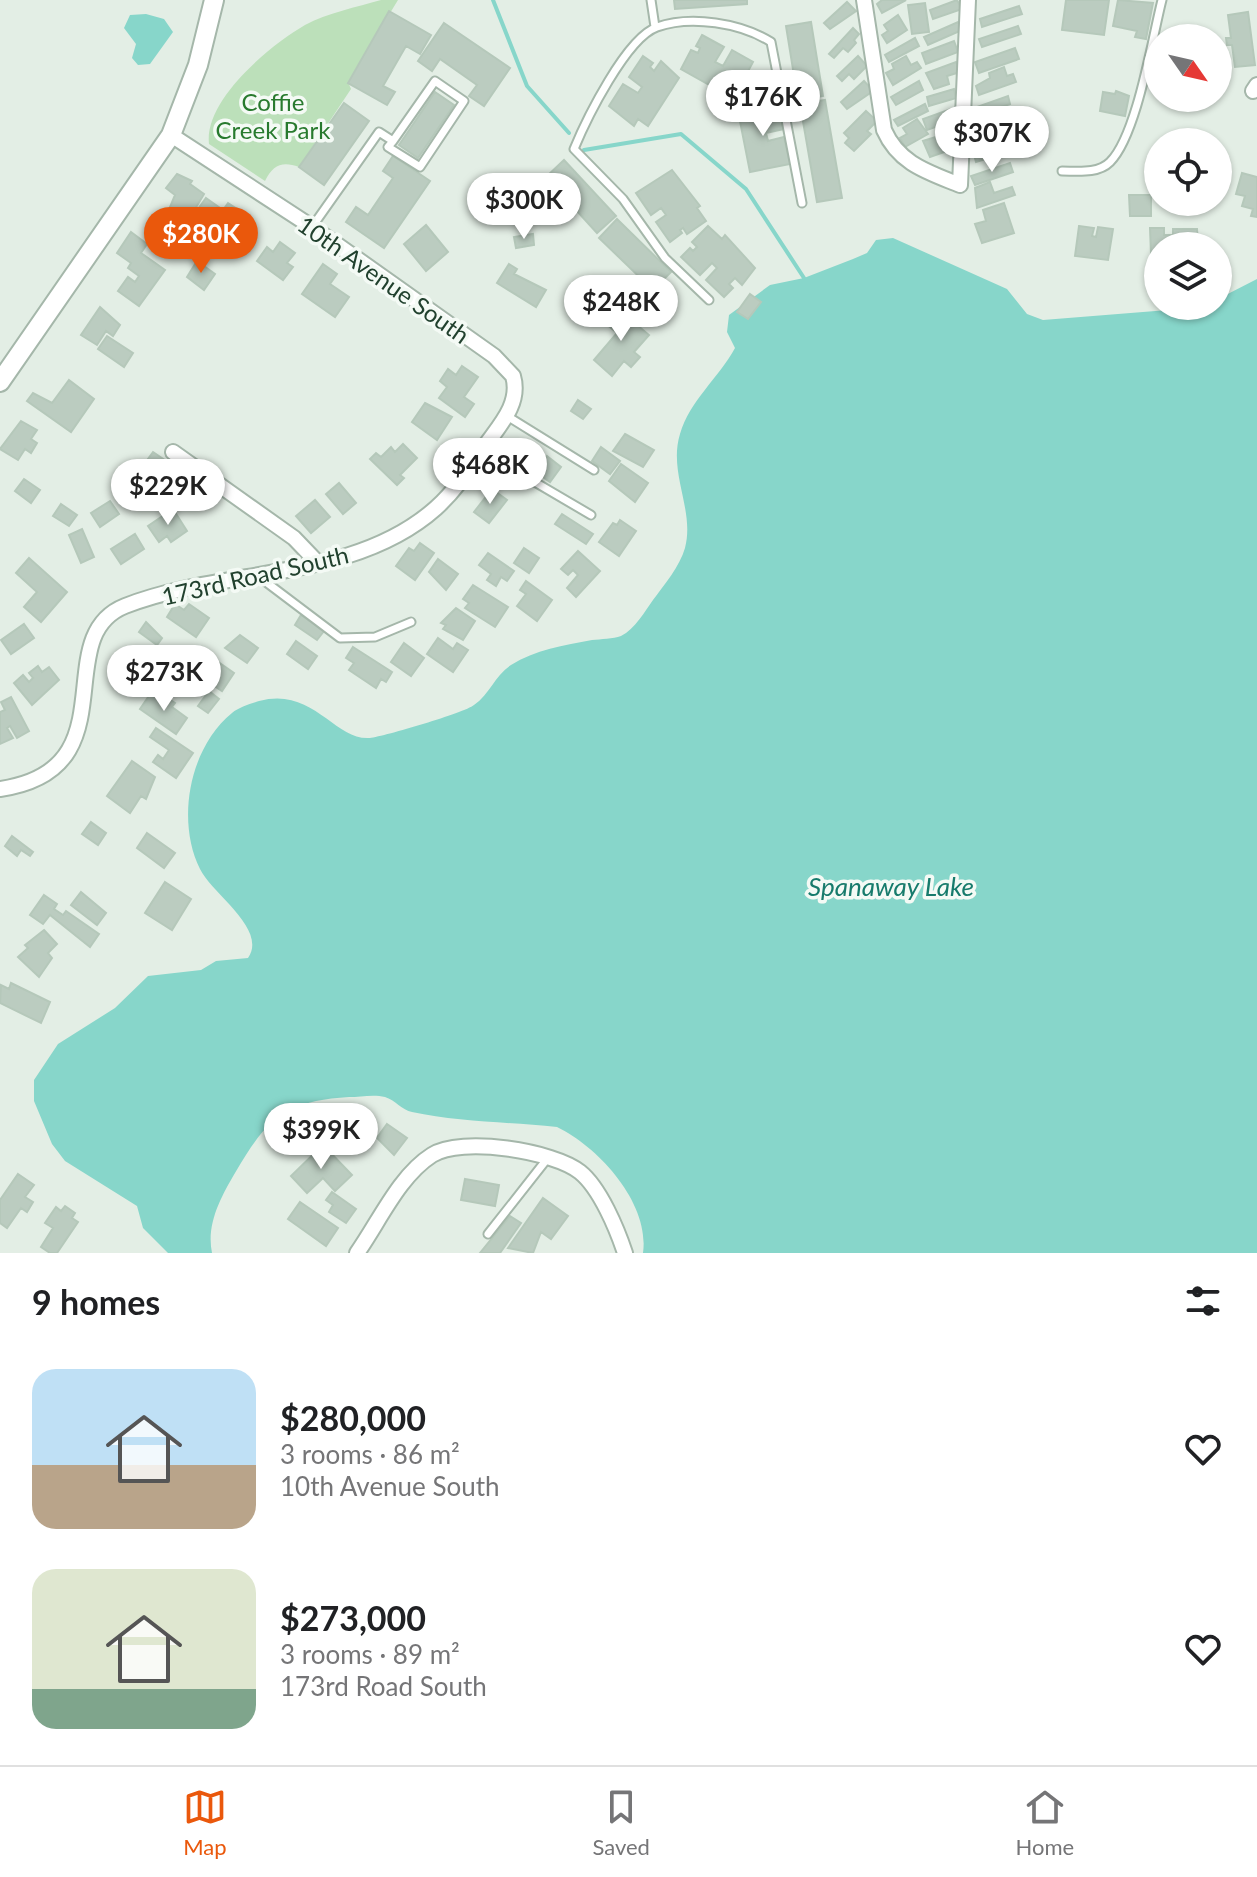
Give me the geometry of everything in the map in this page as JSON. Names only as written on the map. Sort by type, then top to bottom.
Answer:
[{"type":"street","points":[[0,382],[171,135],[198,65],[214,0]]},
{"type":"street","points":[[864,0],[884,130],[893,149],[913,165],[960,185],[968,0]]},
{"type":"street","name":"10th Avenue South","points":[[171,135],[312,227],[494,356],[513,376]]},
{"type":"street","name":"173rd Road South","points":[[0,789],[24,784],[53,769],[75,741],[91,644],[106,619],[125,606],[317,562],[390,539],[415,524],[452,492],[507,416],[516,391],[513,376]]},
{"type":"street","points":[[173,452],[294,538],[317,562]]},
{"type":"street","points":[[357,1253],[411,1173],[440,1150],[459,1146],[548,1157],[571,1166],[590,1183],[625,1253]]},
{"type":"lane","points":[[651,0],[655,27]]},
{"type":"lane","points":[[1062,171],[1088,172],[1109,163],[1128,133],[1162,0]]},
{"type":"lane","points":[[709,300],[665,258],[623,199],[574,149],[615,74],[641,39],[655,27],[685,23],[720,24],[771,42],[802,203]]},
{"type":"lane","points":[[435,81],[464,101],[420,167],[388,147],[393,141],[435,81]]},
{"type":"lane","points":[[312,227],[379,132],[393,141]]},
{"type":"lane","points":[[507,416],[594,470]]},
{"type":"lane","points":[[482,451],[591,515]]},
{"type":"lane","points":[[256,575],[340,638],[375,637],[411,622]]},
{"type":"lane","points":[[488,1234],[548,1157]]},
{"type":"green space","name":"Coffie Creek Park","points":[[381,0],[398,0],[348,82],[351,89],[299,167],[288,164],[279,166],[271,171],[265,181],[209,144],[210,127],[217,110],[257,60],[305,25]]},
{"type":"water","points":[[146,14],[164,19],[173,32],[150,64],[138,65],[132,58],[136,44],[124,28],[130,15]]},
{"type":"water","name":"Spanaway Lake","points":[[893,238],[1007,289],[1027,314],[1043,320],[1144,312],[1144,320],[1232,320],[1232,292],[1257,279],[1257,1253],[643,1253],[639,1216],[630,1197],[605,1163],[573,1136],[557,1127],[466,1120],[412,1112],[389,1098],[372,1096],[327,1099],[293,1108],[280,1116],[257,1138],[225,1192],[213,1221],[212,1253],[168,1253],[143,1228],[137,1206],[65,1161],[52,1144],[34,1101],[34,1080],[58,1044],[115,1008],[148,976],[201,970],[216,961],[248,958],[252,947],[251,935],[236,912],[206,879],[193,850],[188,808],[191,786],[205,745],[217,728],[241,707],[278,698],[309,707],[357,737],[370,738],[424,724],[474,705],[505,669],[530,655],[626,633],[671,575],[685,548],[687,520],[677,449],[690,411],[735,348],[727,332],[729,315],[770,285],[804,278],[867,253],[876,240]]},
{"type":"building","points":[[674,0],[747,0],[747,4],[675,9]]},
{"type":"building","points":[[882,0],[906,0],[882,13],[877,4]]},
{"type":"building","points":[[957,0],[962,9],[933,19],[930,10]]},
{"type":"building","points":[[1066,0],[1109,0],[1104,35],[1062,30]]},
{"type":"building","points":[[1118,0],[1153,3],[1149,24],[1144,24],[1144,39],[1135,37],[1137,31],[1113,26]]},
{"type":"building","points":[[847,2],[856,11],[830,29],[824,23]]},
{"type":"building","points":[[925,3],[929,32],[912,34],[908,5]]},
{"type":"building","points":[[1019,6],[1022,14],[982,27],[980,19]]},
{"type":"building","points":[[389,11],[431,35],[420,54],[406,46],[383,86],[395,92],[387,105],[348,83]]},
{"type":"building","points":[[1248,12],[1255,65],[1235,67],[1232,24],[1229,24],[1228,15]]},
{"type":"building","points":[[898,15],[907,30],[887,43],[882,35],[888,31],[884,25]]},
{"type":"building","points":[[811,22],[823,96],[798,100],[786,26]]},
{"type":"building","points":[[958,22],[962,30],[928,45],[924,37]]},
{"type":"building","points":[[444,23],[510,68],[484,106],[469,96],[477,85],[440,59],[432,71],[418,61]]},
{"type":"building","points":[[1018,26],[1021,34],[982,47],[979,39]]},
{"type":"building","points":[[853,28],[859,34],[854,40],[856,43],[848,52],[843,48],[834,58],[829,54]]},
{"type":"building","points":[[702,35],[724,47],[715,62],[723,66],[732,50],[753,62],[746,75],[751,77],[736,100],[681,69],[691,50],[698,53],[700,48],[696,46]]},
{"type":"building","points":[[915,38],[919,46],[889,62],[885,55]]},
{"type":"building","points":[[954,41],[958,52],[926,64],[922,53]]},
{"type":"building","points":[[1015,48],[1019,59],[979,73],[975,62]]},
{"type":"building","points":[[643,56],[653,63],[650,67],[654,71],[661,61],[679,78],[648,126],[638,119],[634,126],[609,106],[623,84],[638,93],[642,87],[629,77]]},
{"type":"building","points":[[858,56],[867,66],[854,79],[849,74],[842,81],[837,76]]},
{"type":"building","points":[[906,56],[911,65],[917,62],[921,68],[893,85],[886,73],[894,69],[892,64]]},
{"type":"building","points":[[956,62],[960,72],[947,76],[949,84],[934,89],[926,73]]},
{"type":"building","points":[[1004,67],[1007,76],[1013,74],[1016,82],[979,95],[976,86],[990,78],[989,73]]},
{"type":"building","points":[[864,81],[873,91],[847,109],[841,102]]},
{"type":"building","points":[[919,81],[923,90],[896,105],[891,97]]},
{"type":"building","points":[[954,89],[956,98],[929,106],[927,97]]},
{"type":"building","points":[[1116,91],[1129,96],[1125,116],[1100,111],[1103,92],[1115,94]]},
{"type":"building","points":[[435,92],[454,105],[418,158],[399,145]]},
{"type":"building","points":[[1008,96],[1010,104],[977,115],[974,108]]},
{"type":"building","points":[[825,100],[842,198],[817,202],[800,104]]},
{"type":"building","points":[[344,103],[369,121],[324,185],[299,167]]},
{"type":"building","points":[[779,104],[784,129],[766,133],[768,141],[784,137],[790,164],[750,172],[738,111]]},
{"type":"building","points":[[925,104],[928,111],[898,126],[894,120]]},
{"type":"building","points":[[951,109],[955,120],[927,130],[923,119]]},
{"type":"building","points":[[866,111],[877,121],[867,131],[871,134],[854,151],[845,143],[849,138],[844,133]]},
{"type":"building","points":[[917,119],[928,134],[905,147],[900,138],[907,134],[903,128]]},
{"type":"building","points":[[1009,119],[1012,126],[978,138],[976,130]]},
{"type":"building","points":[[949,133],[952,142],[942,145],[944,152],[930,157],[923,141]]},
{"type":"building","points":[[1008,141],[1011,151],[976,162],[973,151]]},
{"type":"building","points":[[393,156],[430,181],[384,248],[346,222],[356,207],[368,215],[393,178],[383,171]]},
{"type":"building","points":[[564,160],[616,216],[597,233],[546,177]]},
{"type":"building","points":[[1010,163],[1013,172],[975,185],[971,176]]},
{"type":"building","points":[[672,170],[700,206],[697,208],[706,221],[687,234],[683,228],[680,230],[682,233],[670,242],[656,222],[666,215],[661,208],[651,215],[636,193]]},
{"type":"building","points":[[1242,173],[1257,177],[1257,217],[1251,216],[1253,209],[1242,206],[1245,196],[1236,194]]},
{"type":"building","points":[[177,174],[192,181],[190,184],[204,194],[183,229],[166,217],[175,195],[166,188]]},
{"type":"building","points":[[990,182],[994,193],[1012,187],[1015,195],[977,208],[975,188]]},
{"type":"building","points":[[1129,195],[1144,195],[1144,216],[1130,216]]},
{"type":"building","points":[[206,198],[223,210],[228,203],[237,209],[225,222],[230,225],[218,236],[204,226],[210,218],[198,209]]},
{"type":"building","points":[[1004,203],[1014,233],[982,243],[975,224],[986,221],[983,210]]},
{"type":"building","points":[[617,219],[671,272],[653,290],[599,238]]},
{"type":"building","points":[[426,225],[448,252],[426,271],[404,244]]},
{"type":"building","points":[[708,226],[722,239],[725,235],[755,268],[742,285],[735,278],[729,284],[733,288],[724,297],[706,280],[717,268],[712,263],[700,275],[681,257],[690,248],[693,251],[697,247],[692,242]]},
{"type":"building","points":[[1079,226],[1094,228],[1092,236],[1096,237],[1098,227],[1113,229],[1108,260],[1075,256]]},
{"type":"building","points":[[1150,228],[1164,228],[1164,232],[1150,232]]},
{"type":"building","points":[[1173,229],[1197,229],[1197,232],[1173,232]]},
{"type":"building","points":[[131,232],[147,244],[141,253],[165,270],[139,306],[118,291],[128,277],[135,282],[139,276],[128,268],[131,263],[117,253]]},
{"type":"building","points":[[533,234],[534,245],[516,248],[514,237]]},
{"type":"building","points":[[280,242],[295,253],[287,263],[293,267],[283,280],[257,261],[267,247],[273,252]]},
{"type":"building","points":[[197,261],[215,274],[204,290],[187,277]]},
{"type":"building","points":[[323,264],[337,274],[330,284],[349,297],[335,317],[302,294]]},
{"type":"building","points":[[509,264],[517,269],[514,274],[546,290],[536,307],[497,283]]},
{"type":"building","points":[[614,279],[631,293],[620,306],[604,293]]},
{"type":"building","points":[[750,294],[761,302],[748,319],[737,312]]},
{"type":"building","points":[[100,307],[120,325],[113,336],[106,331],[97,345],[81,335]]},
{"type":"building","points":[[618,309],[649,335],[634,352],[640,357],[631,367],[624,361],[612,376],[594,360],[617,333],[605,323]]},
{"type":"building","points":[[107,336],[133,353],[124,367],[98,349]]},
{"type":"building","points":[[462,366],[478,377],[464,397],[474,404],[465,417],[439,398],[447,387],[440,381],[448,369],[456,375]]},
{"type":"building","points":[[69,380],[94,399],[71,432],[27,401],[33,393],[52,403]]},
{"type":"building","points":[[578,400],[591,409],[583,419],[571,411]]},
{"type":"building","points":[[425,403],[452,417],[437,440],[412,422]]},
{"type":"building","points":[[21,421],[37,430],[31,439],[37,443],[31,453],[25,449],[18,460],[0,449]]},
{"type":"building","points":[[625,434],[654,450],[643,467],[613,451]]},
{"type":"building","points":[[403,444],[417,458],[400,475],[404,478],[397,485],[370,459],[376,453],[381,457],[391,447],[395,452]]},
{"type":"building","points":[[523,447],[534,455],[525,468],[514,460]]},
{"type":"building","points":[[601,447],[620,461],[610,474],[592,461]]},
{"type":"building","points":[[153,452],[175,467],[166,479],[171,482],[166,489],[161,485],[158,489],[137,474]]},
{"type":"building","points":[[547,456],[561,467],[550,482],[536,472]]},
{"type":"building","points":[[621,464],[648,483],[635,502],[609,481]]},
{"type":"building","points":[[24,479],[40,490],[31,503],[15,491]]},
{"type":"building","points":[[339,483],[356,503],[343,514],[326,494]]},
{"type":"building","points":[[492,489],[507,500],[489,523],[474,512]]},
{"type":"building","points":[[315,500],[330,517],[311,533],[296,516]]},
{"type":"building","points":[[110,501],[119,514],[100,527],[91,513]]},
{"type":"building","points":[[61,504],[77,515],[69,526],[53,516]]},
{"type":"building","points":[[173,509],[187,531],[171,542],[167,536],[159,542],[148,526]]},
{"type":"building","points":[[562,514],[593,534],[586,544],[555,524]]},
{"type":"building","points":[[620,520],[636,531],[619,556],[599,542],[613,523],[617,525]]},
{"type":"building","points":[[82,529],[94,557],[81,563],[69,535]]},
{"type":"building","points":[[135,534],[144,549],[121,564],[111,549]]},
{"type":"building","points":[[420,543],[434,553],[415,580],[396,566],[409,548],[414,551]]},
{"type":"building","points":[[524,548],[539,558],[529,573],[514,563]]},
{"type":"building","points":[[578,551],[600,571],[576,597],[567,588],[578,575],[573,570],[568,575],[561,569]]},
{"type":"building","points":[[488,553],[514,571],[507,581],[501,577],[496,586],[487,580],[491,574],[479,565]]},
{"type":"building","points":[[29,558],[67,592],[41,622],[24,607],[37,592],[16,573]]},
{"type":"building","points":[[438,559],[458,574],[446,590],[429,572]]},
{"type":"building","points":[[526,581],[552,600],[537,621],[517,606],[526,594],[520,590]]},
{"type":"building","points":[[473,585],[508,607],[495,627],[465,608],[469,603],[463,599]]},
{"type":"building","points":[[175,604],[184,610],[189,604],[209,618],[196,637],[167,617]]},
{"type":"building","points":[[456,608],[475,621],[463,640],[443,629],[446,625],[441,623]]},
{"type":"building","points":[[301,615],[324,631],[317,640],[295,625]]},
{"type":"building","points":[[146,622],[162,638],[157,645],[139,632]]},
{"type":"building","points":[[24,624],[34,638],[11,654],[1,640]]},
{"type":"building","points":[[240,635],[258,648],[247,663],[225,648]]},
{"type":"building","points":[[438,638],[453,649],[457,643],[468,650],[453,672],[427,654]]},
{"type":"building","points":[[296,641],[317,656],[308,669],[287,654]]},
{"type":"building","points":[[404,643],[424,658],[411,676],[391,662]]},
{"type":"building","points":[[353,647],[392,672],[386,682],[381,679],[376,688],[349,670],[354,663],[346,658]]},
{"type":"building","points":[[204,652],[234,673],[222,691],[192,671]]},
{"type":"building","points":[[38,666],[42,672],[49,667],[59,680],[32,705],[14,683],[23,675],[29,682],[33,678],[29,673]]},
{"type":"building","points":[[209,691],[219,699],[208,713],[198,706]]},
{"type":"building","points":[[151,693],[166,703],[169,699],[175,703],[172,707],[187,718],[176,734],[140,709]]},
{"type":"building","points":[[11,697],[29,731],[17,738],[10,726],[7,728],[13,738],[0,744],[0,712],[5,710],[1,702]]},
{"type":"building","points":[[156,728],[193,753],[176,778],[153,762],[158,755],[163,759],[169,750],[150,737]]},
{"type":"building","points":[[132,761],[155,777],[146,799],[141,796],[130,813],[107,796]]},
{"type":"building","points":[[91,822],[106,833],[98,845],[82,834]]},
{"type":"building","points":[[147,833],[175,853],[164,868],[137,848]]},
{"type":"building","points":[[12,836],[33,852],[30,856],[21,850],[17,856],[5,846]]},
{"type":"building","points":[[165,882],[191,899],[172,930],[145,913]]},
{"type":"building","points":[[81,892],[106,913],[97,925],[71,905]]},
{"type":"building","points":[[44,895],[57,904],[54,909],[63,915],[66,911],[99,934],[90,947],[50,915],[43,924],[30,915]]},
{"type":"building","points":[[44,930],[57,944],[48,953],[52,958],[39,977],[18,957],[28,948],[25,945]]},
{"type":"building","points":[[11,983],[50,1002],[41,1023],[0,1003],[1,985],[9,989]]},
{"type":"building","points":[[387,1124],[407,1138],[394,1155],[377,1138]]},
{"type":"building","points":[[323,1145],[352,1175],[335,1191],[323,1178],[307,1193],[291,1176]]},
{"type":"building","points":[[18,1174],[34,1185],[25,1197],[33,1202],[27,1212],[21,1208],[7,1228],[0,1223],[0,1200]]},
{"type":"building","points":[[465,1179],[499,1185],[495,1206],[461,1200]]},
{"type":"building","points":[[332,1192],[356,1209],[346,1223],[329,1212],[333,1205],[326,1200]]},
{"type":"building","points":[[543,1198],[568,1216],[551,1239],[541,1232],[533,1253],[508,1248]]},
{"type":"building","points":[[300,1202],[338,1228],[326,1246],[288,1219]]},
{"type":"building","points":[[65,1206],[75,1213],[72,1218],[78,1222],[57,1253],[50,1253],[41,1247],[53,1228],[45,1223],[56,1207],[61,1211]]},
{"type":"building","points":[[510,1216],[521,1223],[500,1253],[480,1253]]},
{"type":"waterway","points":[[493,0],[527,86],[569,133]]},
{"type":"waterway","points":[[584,150],[681,134],[746,189],[804,278]]}]
